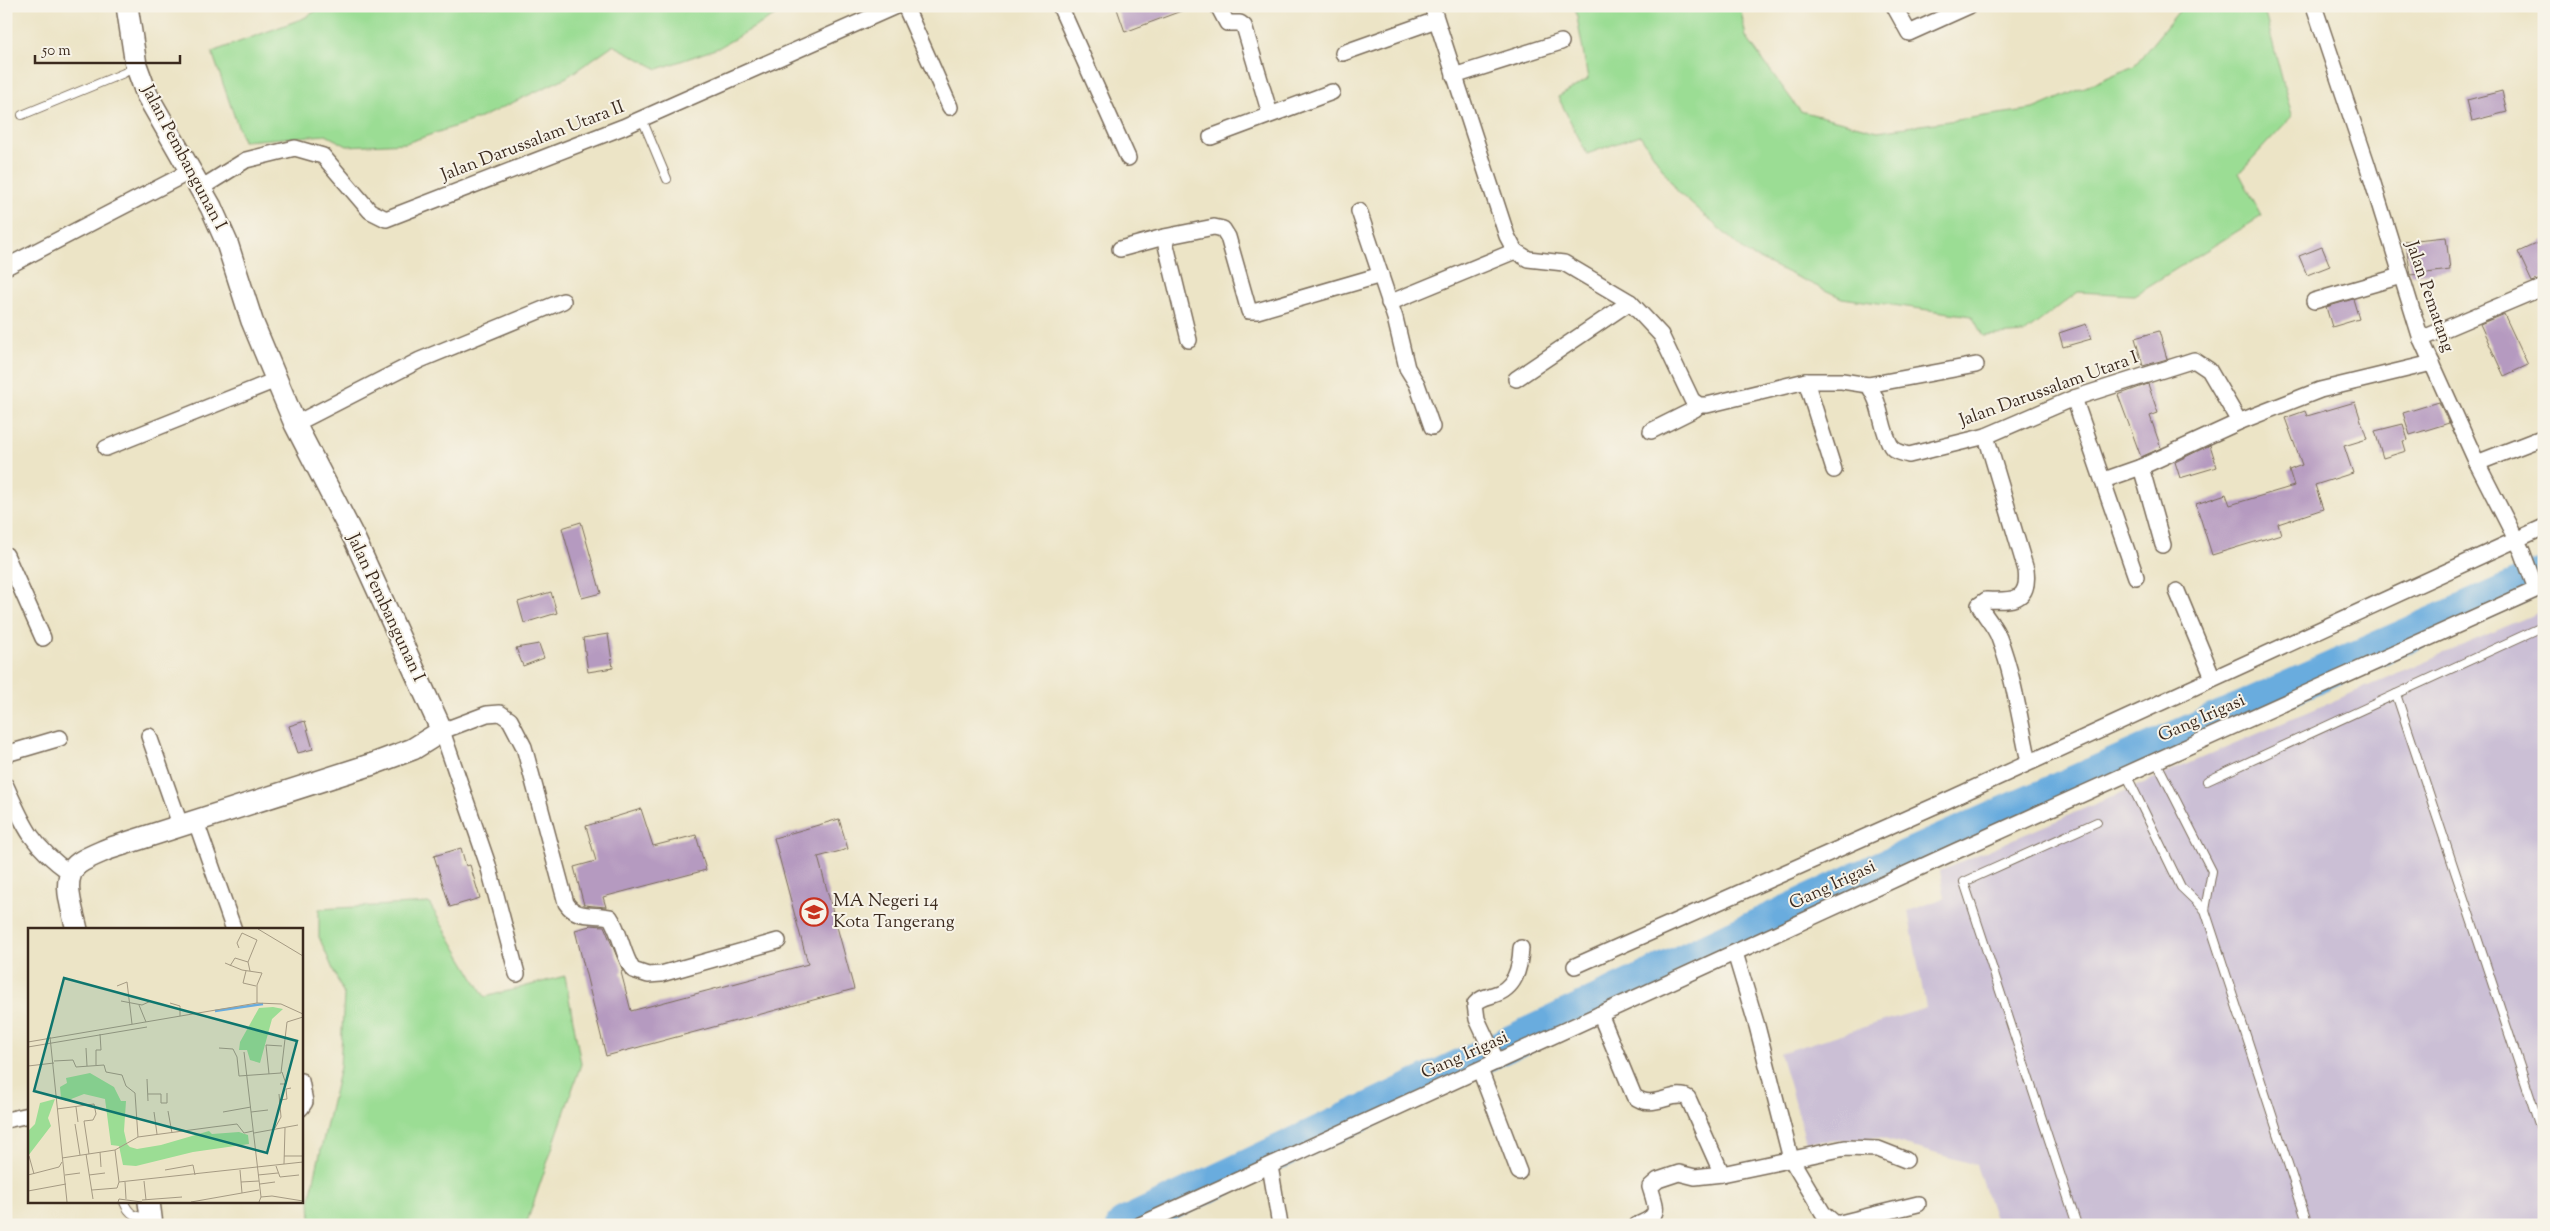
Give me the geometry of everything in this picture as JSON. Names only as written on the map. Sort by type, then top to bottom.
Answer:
[{"type":"street","name":"Jalan Pembangunan I","points":[[127,6],[136,65],[147,95],[196,180],[227,243],[252,321],[295,424],[355,540],[442,731]]},
{"type":"street","name":"Jalan Darussalam Utara II","points":[[6,267],[196,180],[246,160],[296,148],[323,156],[370,211],[386,219],[642,119],[896,6]]},
{"type":"street","points":[[905,6],[950,107]]},
{"type":"street","points":[[1060,6],[1128,158]]},
{"type":"street","points":[[1218,6],[1227,23],[1240,23],[1244,26],[1270,114]]},
{"type":"street","points":[[1894,6],[1909,33],[1970,6]]},
{"type":"street","name":"Jalan Pematang","points":[[2314,6],[2367,164],[2421,339],[2477,463],[2538,586]]},
{"type":"street","points":[[1343,53],[1434,13],[1507,236],[1515,251],[1528,259],[1564,263],[1630,302],[1661,335],[1692,400],[1699,405],[1707,405],[1806,381],[1842,381],[1868,385],[1976,365]]},
{"type":"street","points":[[1454,76],[1561,42]]},
{"type":"street","points":[[1211,137],[1332,92]]},
{"type":"street","points":[[1359,211],[1381,275],[1407,368],[1417,384],[1432,427]]},
{"type":"street","points":[[1120,248],[1214,227],[1223,229],[1228,237],[1249,311],[1257,311],[1381,275]]},
{"type":"street","points":[[1164,237],[1190,340]]},
{"type":"street","points":[[1389,303],[1515,251]]},
{"type":"street","points":[[2314,302],[2401,276]]},
{"type":"street","points":[[2421,339],[2544,287]]},
{"type":"street","points":[[295,424],[420,360],[563,301]]},
{"type":"street","points":[[1516,379],[1630,302]]},
{"type":"street","name":"Jalan Darussalam Utara I","points":[[1868,385],[1875,394],[1891,446],[1898,452],[1909,454],[1986,436],[2074,398],[2194,360],[2209,370],[2237,418],[2242,421]]},
{"type":"street","points":[[2104,480],[2142,467],[2242,421],[2320,390],[2432,363]]},
{"type":"street","points":[[106,448],[276,380]]},
{"type":"street","points":[[1806,381],[1834,470]]},
{"type":"street","points":[[2074,398],[2104,480],[2136,577]]},
{"type":"street","points":[[1651,430],[1695,409],[1699,405]]},
{"type":"street","points":[[1986,436],[2026,570],[2028,585],[2022,595],[2010,601],[1986,600],[1981,601],[1979,605],[1985,618],[1998,635],[2004,653],[2029,762]]},
{"type":"street","points":[[2477,463],[2544,437]]},
{"type":"street","points":[[2142,467],[2163,545]]},
{"type":"street","points":[[1574,966],[1937,805],[2360,609],[2519,546],[2544,526]]},
{"type":"street","points":[[6,555],[11,580],[43,638]]},
{"type":"street","name":"Gang Irigasi","points":[[1140,1225],[1480,1070],[1496,1060],[1735,953],[2538,586]]},
{"type":"street","points":[[2177,591],[2213,678]]},
{"type":"street","points":[[77,928],[68,886],[70,873],[78,863],[108,849],[373,764],[413,749],[442,731],[487,714],[500,713],[510,720],[524,747],[566,903],[573,911],[580,914],[610,917],[615,924],[628,962],[638,973],[661,974],[778,941]]},
{"type":"street","points":[[442,731],[488,865],[517,974]]},
{"type":"street","points":[[149,736],[233,928]]},
{"type":"street","points":[[6,754],[60,738]]},
{"type":"street","points":[[6,786],[23,826],[36,844],[48,858],[70,873]]},
{"type":"street","points":[[1496,1060],[1477,1019],[1475,1004],[1484,997],[1507,990],[1518,972],[1521,948]]},
{"type":"street","points":[[1735,953],[1757,1026],[1791,1159],[1823,1213],[1837,1224],[1918,1204]]},
{"type":"street","points":[[1600,1014],[1634,1096],[1639,1100],[1652,1102],[1682,1096],[1688,1098],[1722,1174]]},
{"type":"street","points":[[1480,1070],[1519,1172]]},
{"type":"street","points":[[302,1086],[305,1102],[302,1106]]},
{"type":"street","points":[[6,1120],[28,1115]]},
{"type":"street","points":[[1637,1225],[1652,1219],[1656,1214],[1656,1206],[1650,1187],[1658,1180],[1679,1173],[1696,1177],[1722,1174],[1845,1148],[1878,1149],[1906,1160]]},
{"type":"street","points":[[1270,1166],[1280,1225]]},
{"type":"lane","points":[[22,115],[124,73],[136,65]]},
{"type":"lane","points":[[642,119],[667,179]]},
{"type":"lane","points":[[2207,781],[2544,626]]},
{"type":"lane","points":[[2396,694],[2544,1139]]},
{"type":"lane","points":[[2156,760],[2212,872],[2206,910],[2308,1225]]},
{"type":"lane","points":[[2126,774],[2181,887],[2206,910]]},
{"type":"lane","points":[[2077,1225],[1964,882],[2097,822]]},
{"type":"lane","points":[[125,1204],[134,1216],[151,1215]]},
{"type":"shaded area","points":[[2544,610],[2544,1225],[1996,1225],[1976,1165],[1880,1138],[1806,1142],[1780,1053],[1926,1008],[1908,911],[1945,898],[1940,871]]},
{"type":"green space","points":[[324,6],[792,6],[718,48],[658,69],[613,45],[567,77],[548,86],[480,118],[406,143],[347,146],[326,135],[243,141],[212,52],[304,18]]},
{"type":"green space","points":[[1575,6],[1740,6],[1746,37],[1800,111],[1878,131],[2034,109],[2134,66],[2183,6],[2263,6],[2292,116],[2239,173],[2262,216],[2134,295],[2078,292],[2024,333],[1983,336],[1972,316],[1842,298],[1748,254],[1678,192],[1640,135],[1587,154],[1558,97],[1588,79]]},
{"type":"green space","points":[[429,903],[485,997],[565,976],[581,1064],[526,1225],[311,1225],[310,1197],[340,1067],[344,995],[319,937],[319,909]]},
{"type":"building","points":[[1116,6],[1189,6],[1189,8],[1125,32]]},
{"type":"building","points":[[2502,91],[2507,112],[2472,121],[2467,100]]},
{"type":"building","points":[[2446,237],[2450,270],[2411,275],[2405,241]]},
{"type":"building","points":[[2544,240],[2544,278],[2532,282],[2518,252]]},
{"type":"building","points":[[2322,247],[2330,266],[2307,275],[2299,256]]},
{"type":"building","points":[[2353,299],[2359,319],[2332,327],[2326,307]]},
{"type":"building","points":[[2504,314],[2528,365],[2504,376],[2480,324]]},
{"type":"building","points":[[2086,324],[2091,339],[2063,347],[2059,333]]},
{"type":"building","points":[[2159,331],[2167,359],[2143,366],[2135,338]]},
{"type":"building","points":[[2148,384],[2158,413],[2150,416],[2161,448],[2141,457],[2118,395]]},
{"type":"building","points":[[2355,402],[2367,439],[2344,446],[2353,473],[2315,485],[2323,509],[2278,524],[2281,534],[2212,555],[2196,504],[2226,494],[2230,505],[2294,486],[2289,470],[2302,465],[2285,418],[2305,411],[2307,416]]},
{"type":"building","points":[[2439,402],[2449,423],[2410,435],[2403,413]]},
{"type":"building","points":[[2403,424],[2408,440],[2403,441],[2406,451],[2383,458],[2375,431]]},
{"type":"building","points":[[2210,445],[2217,467],[2180,478],[2175,462]]},
{"type":"building","points":[[581,522],[601,593],[582,598],[562,528]]},
{"type":"building","points":[[551,592],[557,613],[524,623],[518,602]]},
{"type":"building","points":[[608,634],[613,668],[588,672],[583,638]]},
{"type":"building","points":[[539,644],[544,658],[523,666],[516,648]]},
{"type":"building","points":[[305,721],[313,749],[298,753],[289,726]]},
{"type":"building","points":[[641,809],[653,846],[696,835],[706,870],[603,897],[606,907],[584,905],[574,867],[596,861],[586,826]]},
{"type":"building","name":"MA Negeri 14 Kota Tangerang","points":[[839,819],[848,849],[818,857],[854,989],[606,1056],[575,930],[589,925],[604,926],[623,971],[621,972],[631,1011],[808,964],[774,838]]},
{"type":"building","points":[[461,848],[466,866],[470,865],[480,898],[450,907],[434,856]]},
{"type":"waterway","points":[[1124,1225],[1875,871],[2544,575]]},
{"type":"place","name":"MA Negeri 14 Kota Tangerang","points":[[814,912]]}]
